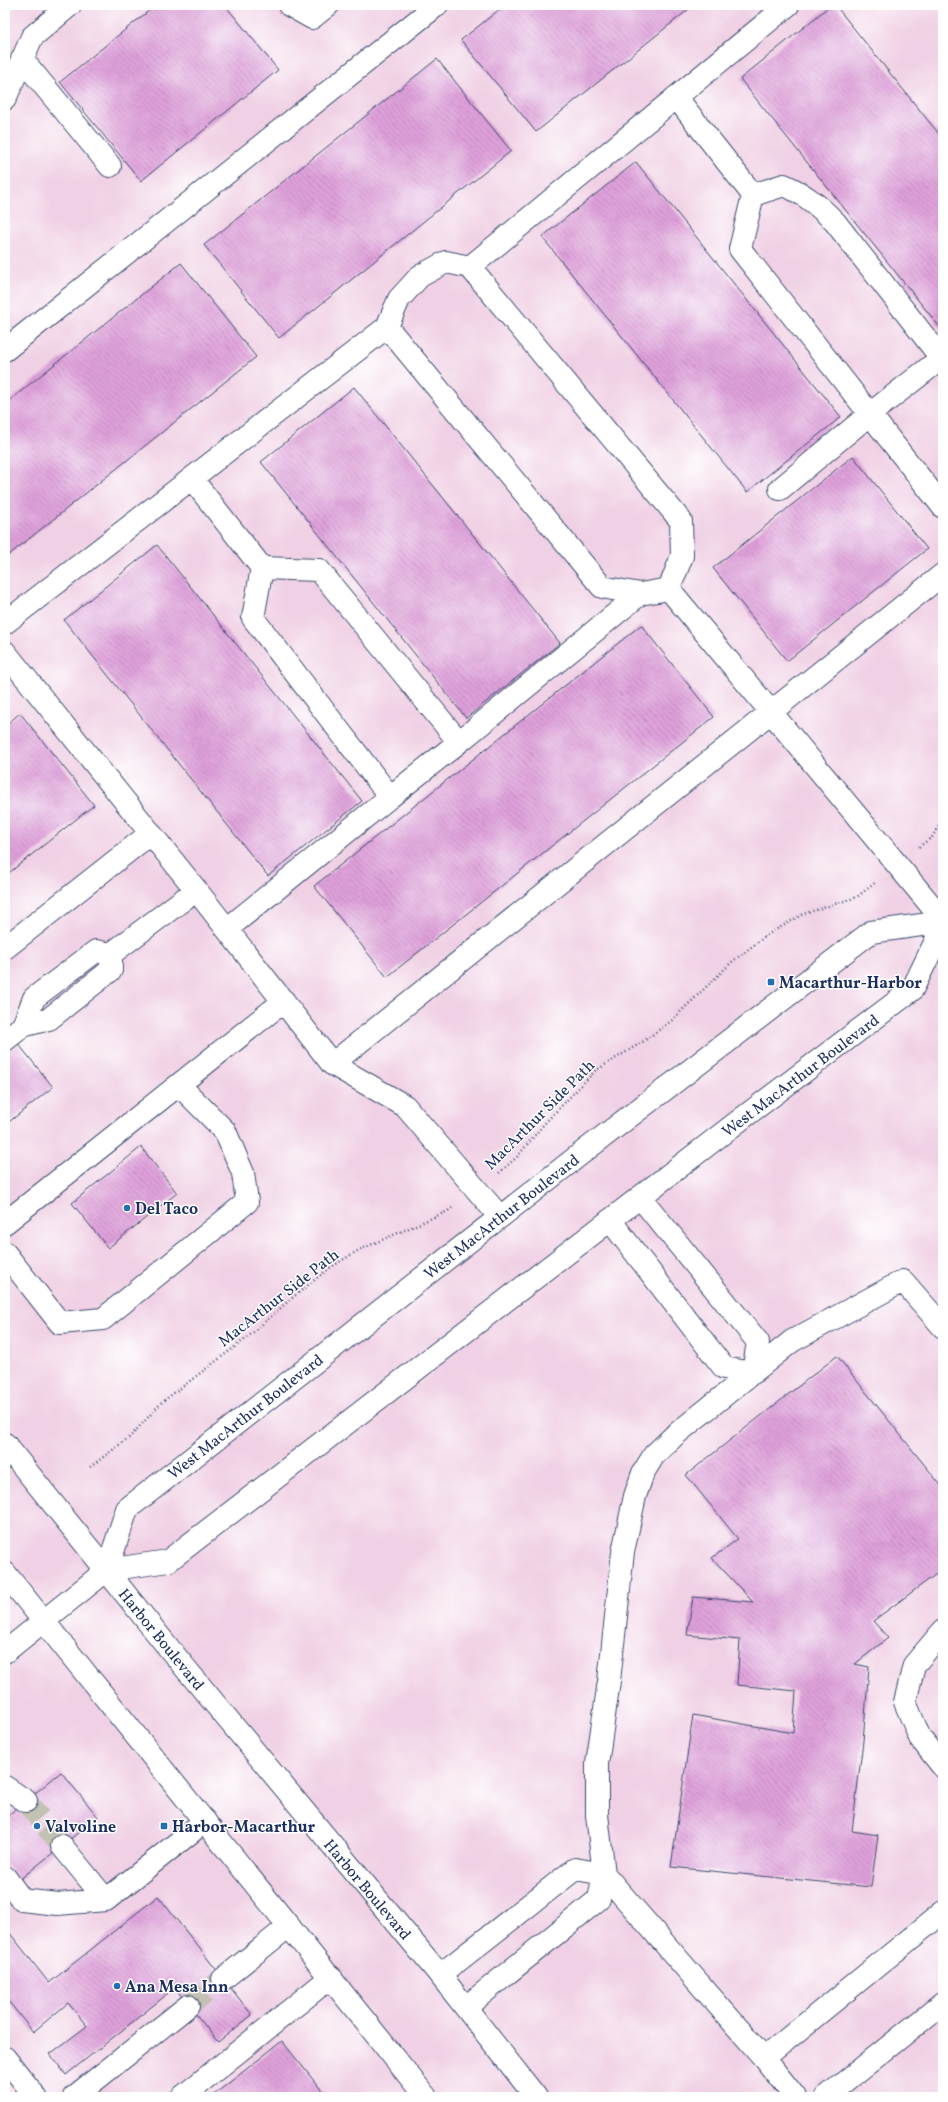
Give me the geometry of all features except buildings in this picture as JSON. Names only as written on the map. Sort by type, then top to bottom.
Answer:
[{"type":"main road","points":[[5,99],[32,37],[70,5]]},
{"type":"main road","points":[[288,5],[312,18],[328,5]]},
{"type":"main road","points":[[5,350],[437,5]]},
{"type":"main road","points":[[470,266],[788,5]]},
{"type":"main road","points":[[22,59],[110,166]]},
{"type":"main road","points":[[676,97],[753,195]]},
{"type":"main road","points":[[753,195],[784,185],[802,193],[820,207],[835,222],[942,358],[870,414],[780,489]]},
{"type":"main road","points":[[753,195],[740,250],[943,507]]},
{"type":"main road","points":[[5,623],[387,328],[399,299],[420,276],[446,262],[470,266],[681,521],[682,556],[669,589]]},
{"type":"main road","points":[[387,328],[602,587],[640,594],[669,589]]},
{"type":"main road","points":[[192,478],[262,568],[253,618],[390,797]]},
{"type":"main road","points":[[262,568],[319,570],[459,742]]},
{"type":"main road","points":[[332,1064],[943,574]]},
{"type":"main road","points":[[669,589],[898,864],[943,921]]},
{"type":"main road","points":[[227,929],[640,594]]},
{"type":"main road","points":[[5,652],[151,833],[332,1064],[405,1106],[500,1217]]},
{"type":"main road","points":[[5,948],[151,833]]},
{"type":"main road","points":[[5,1040],[23,1026],[34,998],[96,951],[111,954],[196,890]]},
{"type":"main road","name":"West MacArthur Boulevard","points":[[943,921],[871,932],[500,1217],[127,1509],[107,1570],[168,1561],[610,1220],[912,990],[943,926]]},
{"type":"main road","points":[[5,1223],[284,1002]]},
{"type":"main road","points":[[5,1253],[60,1323],[103,1319],[247,1202],[243,1173],[225,1131],[179,1085]]},
{"type":"main road","points":[[640,1197],[758,1342],[753,1372]]},
{"type":"main road","points":[[610,1220],[724,1368],[753,1372]]},
{"type":"main road","points":[[466,2007],[599,1899],[604,1874],[597,1816],[597,1764],[609,1681],[623,1552],[635,1496],[643,1473],[654,1455],[693,1419],[792,1341],[903,1281],[943,1327]]},
{"type":"main road","name":"Harbor Boulevard","points":[[5,1444],[440,1975],[536,2097]]},
{"type":"main road","points":[[5,1652],[107,1570]]},
{"type":"main road","points":[[5,1573],[426,2097]]},
{"type":"main road","points":[[943,1631],[914,1665],[905,1702],[920,1738],[943,1767]]},
{"type":"main road","points":[[5,1787],[26,1800]]},
{"type":"main road","points":[[5,1877],[22,1900],[57,1904],[106,1900],[205,1821]]},
{"type":"main road","points":[[62,1846],[106,1900]]},
{"type":"main road","points":[[440,1975],[574,1869],[604,1874],[764,2058],[795,2097]]},
{"type":"main road","points":[[764,2058],[943,1912]]},
{"type":"main road","points":[[223,1979],[289,1926]]},
{"type":"main road","points":[[182,2097],[331,1977]]},
{"type":"main road","points":[[826,2097],[943,2003]]},
{"type":"main road","points":[[74,2097],[188,2006]]},
{"type":"main road","points":[[5,2058],[36,2097]]},
{"type":"path","name":"MacArthur Side Path","points":[[90,1466],[130,1437],[162,1402],[248,1337],[293,1297],[331,1267],[359,1250],[448,1211],[477,1190],[517,1157],[544,1124],[595,1071],[644,1041],[671,1021],[733,961],[767,935],[803,914],[857,897],[932,837],[943,819]]},
{"type":"shaded area","points":[[5,5],[943,5],[943,2097],[5,2097]]},
{"type":"tunnel","points":[[26,1801],[62,1846]]},
{"type":"tunnel","points":[[188,2006],[223,1979]]},
{"type":"place","name":"Macarthur-Harbor","points":[[771,982]]},
{"type":"place","name":"Del Taco","points":[[127,1208]]},
{"type":"place","name":"Valvoline","points":[[37,1826]]},
{"type":"place","name":"Harbor-Macarthur","points":[[164,1826]]},
{"type":"place","name":"Ana Mesa Inn","points":[[117,1986]]}]
